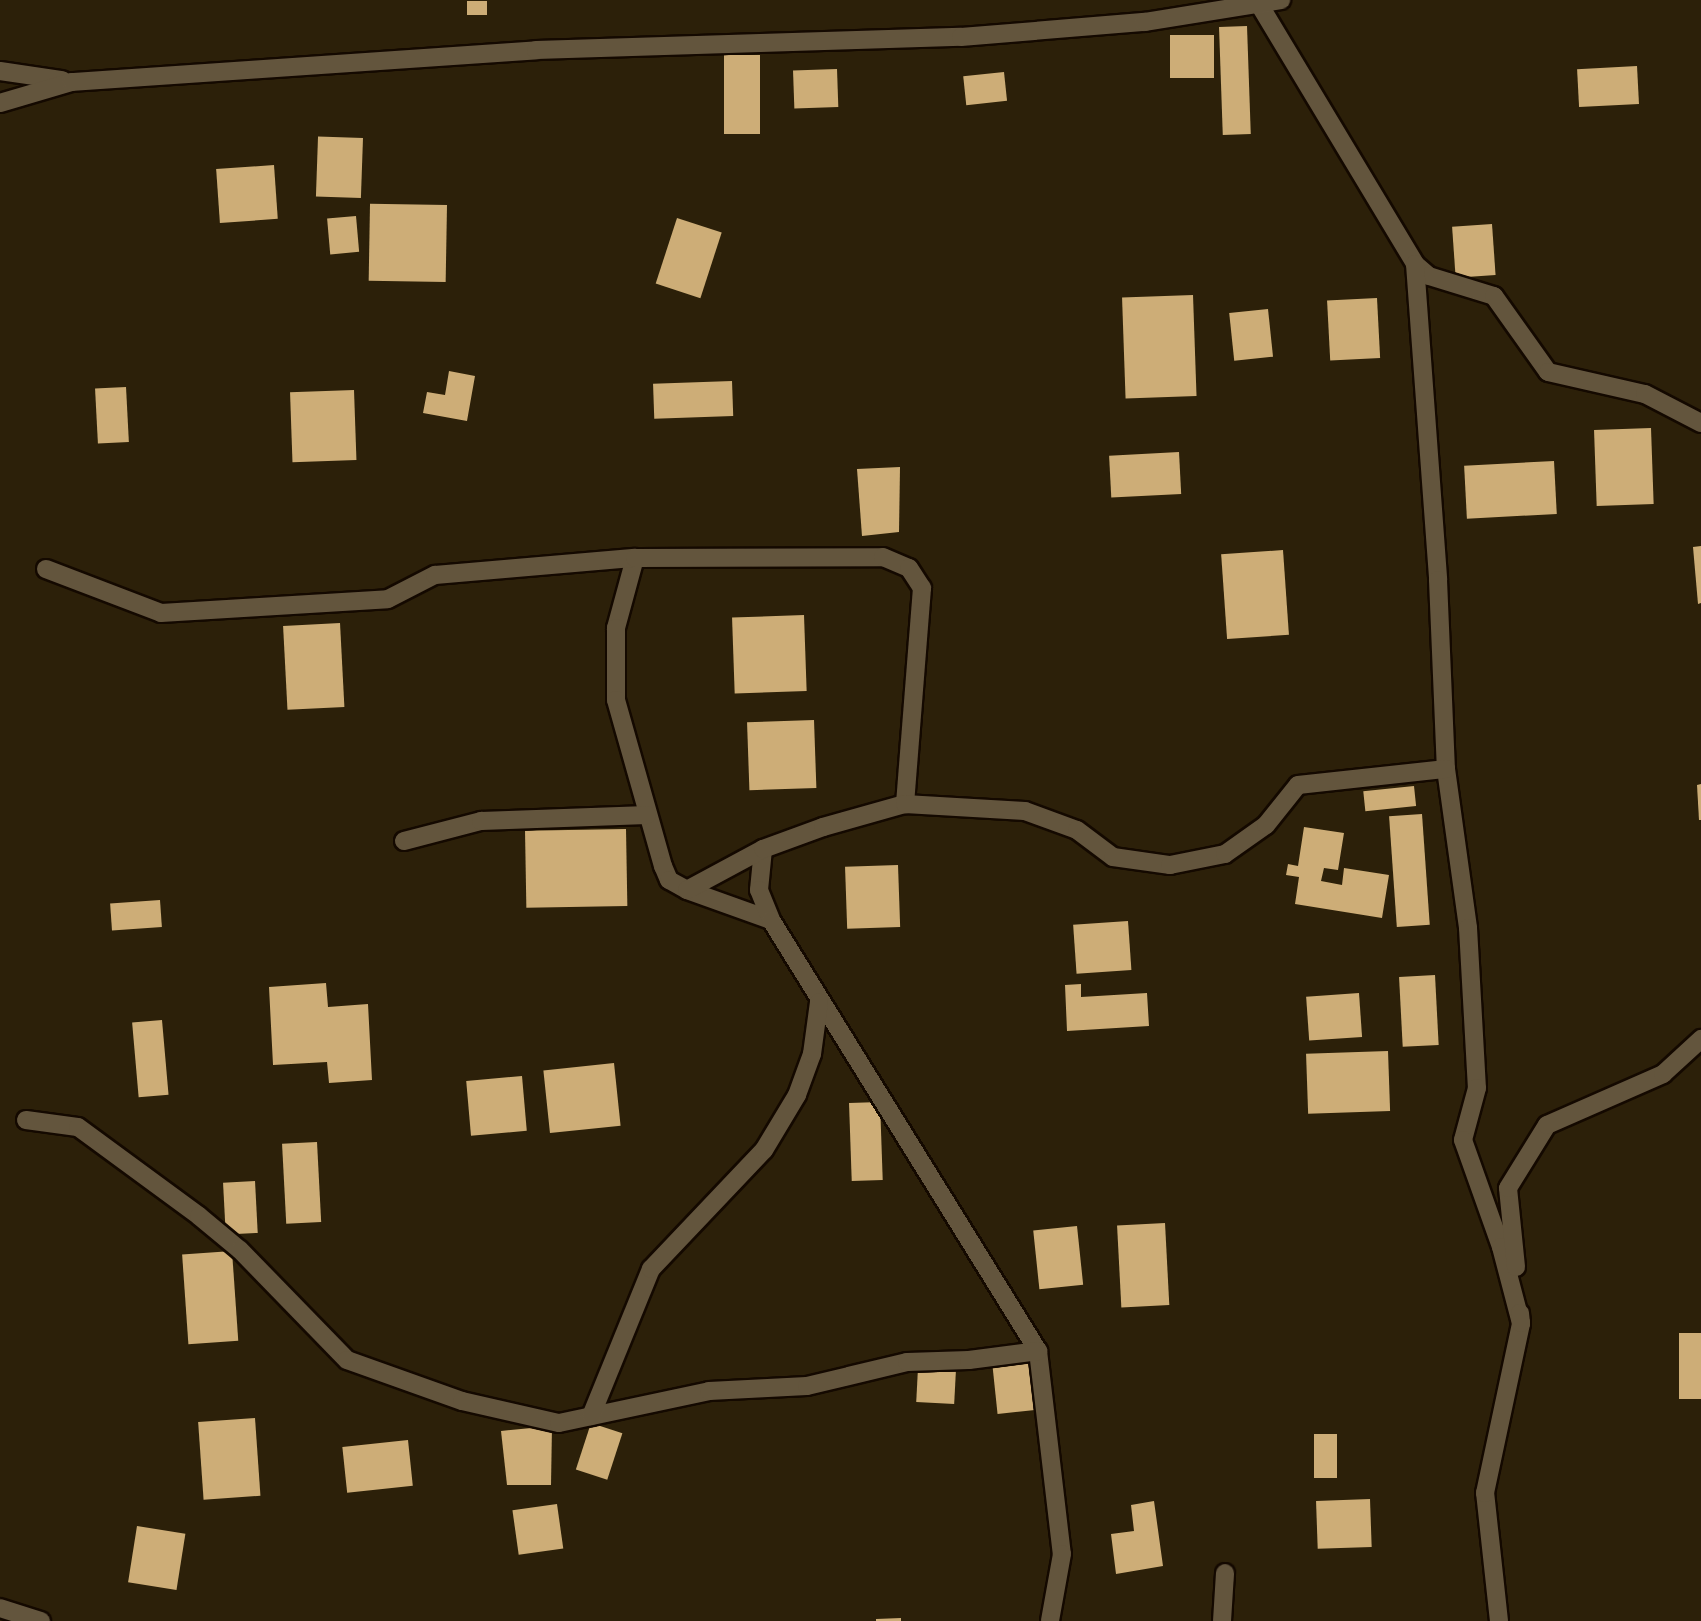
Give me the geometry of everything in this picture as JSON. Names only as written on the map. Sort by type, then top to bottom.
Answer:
[{"type":"street","points":[[0,103],[72,82],[536,50],[961,37],[1145,22],[1281,0]]},
{"type":"street","points":[[1259,4],[1415,264],[1429,276],[1494,296],[1548,372],[1646,394],[1701,423]]},
{"type":"street","points":[[0,70],[72,82]]},
{"type":"street","points":[[1415,264],[1438,580],[1446,769],[1468,928],[1477,1088],[1463,1140],[1501,1247],[1521,1323]]},
{"type":"street","points":[[46,569],[161,613],[388,599],[435,575],[635,558],[883,557],[909,568],[922,588],[905,804]]},
{"type":"street","points":[[635,558],[616,628],[616,700],[647,815],[669,880],[687,890],[771,920]]},
{"type":"street","points":[[687,890],[763,849],[905,804],[1025,811],[1077,830],[1113,857],[1170,865],[1225,854],[1266,825],[1298,784],[1446,769]]},
{"type":"street","points":[[404,841],[482,821],[647,815]]},
{"type":"street","points":[[763,849],[759,890],[771,920],[819,1002],[1038,1351],[1062,1554],[1050,1621]]},
{"type":"street","points":[[591,1416],[651,1269],[764,1150],[797,1095],[812,1054],[819,1002]]},
{"type":"street","points":[[1499,1621],[1485,1493],[1521,1323],[1508,1188],[1547,1125],[1663,1074],[1701,1039]]},
{"type":"street","points":[[26,1120],[78,1126],[199,1216],[240,1250],[347,1360],[462,1401],[559,1422],[709,1391],[807,1386],[907,1362],[969,1360],[1038,1351]]},
{"type":"street","points":[[1222,1621],[1225,1574]]},
{"type":"street","points":[[0,1608],[41,1621]]},
{"type":"building","points":[[467,1],[487,1],[487,15],[467,15]]},
{"type":"building","points":[[1247,26],[1251,134],[1223,135],[1219,27]]},
{"type":"building","points":[[1170,35],[1214,35],[1214,78],[1170,78]]},
{"type":"building","points":[[724,55],[760,55],[760,134],[724,134]]},
{"type":"building","points":[[1637,66],[1639,104],[1579,107],[1577,69]]},
{"type":"building","points":[[837,69],[838,107],[794,109],[793,71]]},
{"type":"building","points":[[1004,72],[1007,101],[966,105],[963,76]]},
{"type":"building","points":[[318,136],[363,138],[361,198],[316,196]]},
{"type":"building","points":[[274,165],[278,219],[220,223],[216,169]]},
{"type":"building","points":[[370,204],[447,205],[446,282],[369,281]]},
{"type":"building","points":[[356,216],[359,252],[330,254],[327,219]]},
{"type":"building","points":[[677,218],[722,233],[700,298],[656,284]]},
{"type":"building","points":[[1492,224],[1496,275],[1456,278],[1452,227]]},
{"type":"building","points":[[1193,295],[1197,396],[1126,398],[1122,297]]},
{"type":"building","points":[[1377,298],[1380,358],[1330,361],[1327,301]]},
{"type":"building","points":[[1268,309],[1273,357],[1234,361],[1229,313]]},
{"type":"building","points":[[449,371],[475,376],[467,421],[423,413],[427,392],[445,395]]},
{"type":"building","points":[[732,381],[733,416],[654,419],[653,384]]},
{"type":"building","points":[[126,387],[129,442],[98,444],[95,389]]},
{"type":"building","points":[[354,390],[356,460],[292,462],[290,392]]},
{"type":"building","points":[[1651,428],[1654,504],[1597,506],[1594,430]]},
{"type":"building","points":[[1179,452],[1181,494],[1111,498],[1109,456]]},
{"type":"building","points":[[1554,461],[1557,514],[1467,519],[1464,466]]},
{"type":"building","points":[[900,467],[899,532],[862,536],[857,469]]},
{"type":"building","points":[[1701,546],[1701,603],[1698,604],[1693,547]]},
{"type":"building","points":[[1283,550],[1289,635],[1227,639],[1221,554]]},
{"type":"building","points":[[804,615],[807,691],[735,693],[732,618]]},
{"type":"building","points":[[340,623],[344,707],[287,710],[283,626]]},
{"type":"building","points":[[814,720],[816,788],[749,790],[747,722]]},
{"type":"building","points":[[1701,784],[1701,820],[1699,820],[1697,785]]},
{"type":"building","points":[[1414,786],[1416,806],[1365,811],[1363,791]]},
{"type":"building","points":[[1422,814],[1430,925],[1397,927],[1389,816]]},
{"type":"building","points":[[1304,827],[1344,833],[1338,870],[1324,868],[1321,881],[1342,885],[1344,868],[1389,875],[1382,918],[1295,904],[1299,877],[1286,875],[1288,864],[1298,866]]},
{"type":"building","points":[[626,829],[627,906],[526,908],[525,831]]},
{"type":"building","points":[[898,865],[900,927],[847,929],[845,867]]},
{"type":"building","points":[[160,900],[162,927],[112,930],[110,903]]},
{"type":"building","points":[[1128,921],[1131,970],[1077,974],[1073,925]]},
{"type":"building","points":[[1435,975],[1439,1045],[1403,1047],[1399,977]]},
{"type":"building","points":[[326,983],[328,1007],[368,1004],[372,1080],[329,1083],[327,1062],[273,1065],[269,987]]},
{"type":"building","points":[[1081,984],[1081,997],[1147,993],[1149,1026],[1067,1031],[1065,985]]},
{"type":"building","points":[[1359,993],[1362,1037],[1309,1041],[1306,997]]},
{"type":"building","points":[[162,1020],[169,1095],[139,1097],[132,1023]]},
{"type":"building","points":[[1388,1051],[1390,1111],[1308,1114],[1306,1054]]},
{"type":"building","points":[[614,1063],[621,1126],[550,1133],[543,1070]]},
{"type":"building","points":[[522,1076],[527,1131],[471,1136],[466,1081]]},
{"type":"building","points":[[880,1102],[883,1180],[852,1181],[849,1103]]},
{"type":"building","points":[[317,1142],[321,1222],[286,1224],[282,1144]]},
{"type":"building","points":[[255,1181],[258,1233],[226,1235],[223,1183]]},
{"type":"building","points":[[1165,1223],[1169,1305],[1121,1307],[1117,1226]]},
{"type":"building","points":[[1077,1226],[1083,1285],[1039,1289],[1033,1231]]},
{"type":"building","points":[[232,1251],[238,1341],[188,1344],[182,1254]]},
{"type":"building","points":[[1679,1333],[1701,1333],[1701,1399],[1679,1399]]},
{"type":"building","points":[[1032,1359],[1037,1410],[998,1414],[992,1363]]},
{"type":"building","points":[[918,1368],[956,1370],[954,1404],[916,1402]]},
{"type":"building","points":[[255,1418],[260,1496],[204,1500],[198,1422]]},
{"type":"building","points":[[591,1423],[622,1433],[607,1480],[576,1470]]},
{"type":"building","points":[[552,1426],[551,1485],[507,1485],[501,1431]]},
{"type":"building","points":[[1314,1434],[1337,1434],[1337,1478],[1314,1478]]},
{"type":"building","points":[[408,1440],[413,1486],[347,1493],[342,1447]]},
{"type":"building","points":[[1370,1499],[1372,1547],[1318,1549],[1316,1501]]},
{"type":"building","points":[[1154,1501],[1163,1566],[1116,1574],[1111,1534],[1134,1531],[1131,1505]]},
{"type":"building","points":[[557,1504],[563,1549],[519,1555],[512,1510]]},
{"type":"building","points":[[137,1526],[185,1534],[176,1590],[128,1582]]},
{"type":"building","points":[[901,1618],[901,1621],[876,1621],[876,1619]]}]
